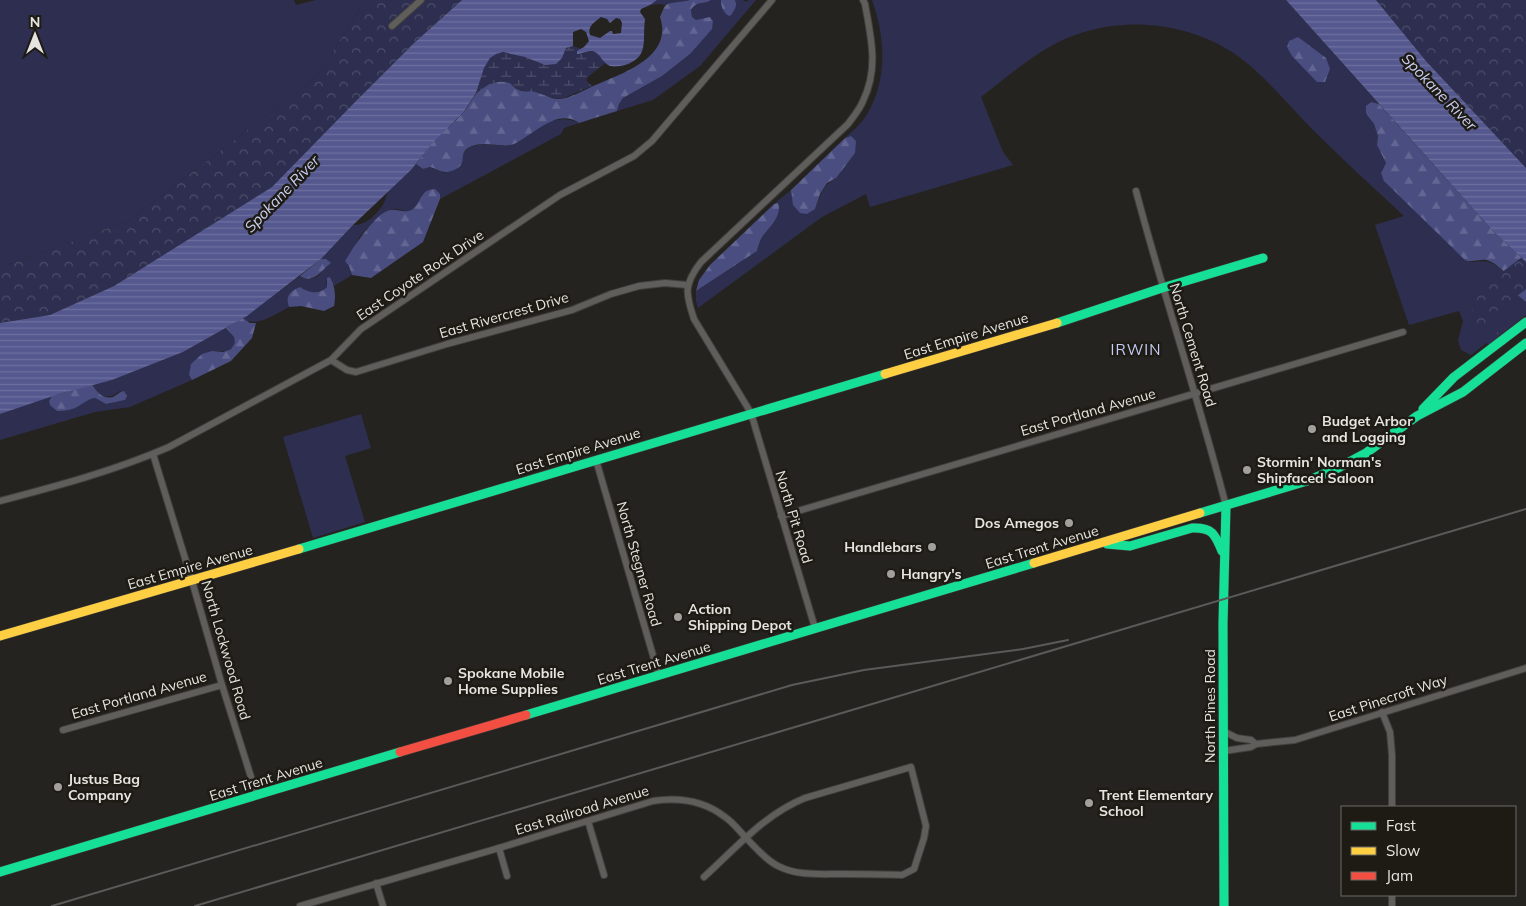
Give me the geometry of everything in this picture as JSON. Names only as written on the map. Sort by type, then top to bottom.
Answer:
[{"type":"main road","name":"East Empire Avenue","points":[[0,636],[192,581],[1051,325],[1162,288],[1262,258]]},
{"type":"main road","name":"East Trent Avenue","points":[[1418,416],[1454,377],[1526,322]]},
{"type":"main road","name":"East Trent Avenue","points":[[0,872],[1307,481],[1338,468],[1366,453],[1418,416],[1463,392],[1526,343]]},
{"type":"main road","name":"North Pines Road","points":[[1224,906],[1223,731],[1226,506]]},
{"type":"main road","points":[[1102,543],[1130,546],[1192,528],[1202,527],[1210,530],[1216,536],[1224,556]]},
{"type":"street","points":[[392,26],[421,0]]},
{"type":"street","name":"East Coyote Rock Drive","points":[[0,502],[98,473],[153,454],[331,360],[361,329],[560,195],[640,152],[652,142],[772,0]]},
{"type":"street","points":[[751,413],[694,318],[688,302],[687,285],[700,262],[848,124],[863,101],[871,76],[873,52],[863,0]]},
{"type":"street","name":"North Cement Road","points":[[1136,191],[1162,288],[1195,394],[1226,506]]},
{"type":"street","name":"East Rivercrest Drive","points":[[331,360],[348,370],[356,372],[447,344],[572,310],[610,294],[639,286],[665,283],[687,285]]},
{"type":"street","name":"East Portland Avenue","points":[[781,516],[1403,332]]},
{"type":"street","name":"North Pit Road","points":[[751,413],[815,628]]},
{"type":"street","name":"North Lockwood Road","points":[[153,454],[257,796]]},
{"type":"street","name":"North Stegner Road","points":[[596,460],[659,676]]},
{"type":"street","name":"East Pinecroft Way","points":[[1224,751],[1251,747],[1256,744],[1295,740],[1526,668]]},
{"type":"street","name":"East Portland Avenue","points":[[64,730],[222,685]]},
{"type":"street","points":[[1382,712],[1390,732],[1392,806]]},
{"type":"street","name":"East Pinecroft Way","points":[[1223,731],[1237,738],[1251,740],[1256,744]]},
{"type":"street","name":"East Railroad Avenue","points":[[300,906],[653,801],[670,798],[706,805],[726,817],[764,857],[778,866],[795,872],[813,874],[902,875],[914,869],[926,826],[911,767],[792,803],[770,817],[746,838]]},
{"type":"street","points":[[588,821],[604,876]]},
{"type":"street","points":[[704,877],[746,838]]},
{"type":"street","points":[[499,848],[507,876]]},
{"type":"street","points":[[376,883],[383,906]]},
{"type":"green space","points":[[0,0],[294,0],[296,5],[316,0],[365,0],[318,76],[130,220],[0,268]]},
{"type":"green space","points":[[365,0],[462,0],[414,43],[272,187],[114,286],[50,315],[0,323],[0,268],[130,220],[318,76]]},
{"type":"green space","points":[[657,0],[690,0],[665,5],[650,5]]},
{"type":"green space","points":[[690,0],[711,0],[696,5],[691,10],[692,17],[696,20],[710,17],[713,21],[712,29],[690,54],[662,76],[623,98],[617,111],[579,123],[571,119],[562,118],[545,124],[514,144],[474,145],[464,152],[461,165],[451,171],[444,172],[430,167],[423,169],[416,164],[435,139],[460,117],[476,94],[487,85],[508,82],[517,89],[533,91],[555,99],[563,99],[573,95],[621,74],[644,61],[660,42],[662,31],[660,17],[665,6],[670,3]]},
{"type":"green space","points":[[711,0],[721,0],[721,4],[735,0],[747,2],[748,0],[756,0],[700,66],[653,100],[617,111],[623,98],[662,76],[690,54],[703,19],[696,20],[692,17],[691,10],[698,4]]},
{"type":"green space","points":[[721,0],[735,0],[736,6],[731,15],[729,16],[724,11]]},
{"type":"green space","points":[[872,0],[1286,0],[1379,104],[1370,102],[1366,113],[1374,124],[1378,136],[1377,145],[1386,163],[1381,173],[1470,262],[1490,262],[1507,274],[1510,289],[1526,302],[1526,312],[1471,355],[1461,350],[1458,341],[1463,321],[1459,311],[1409,325],[1375,225],[1404,216],[1325,142],[1266,81],[1235,54],[1196,34],[1174,28],[1129,24],[1086,31],[1065,39],[1032,58],[981,97],[1003,152],[1013,165],[870,207],[866,194],[822,217],[698,308],[696,291],[757,251],[760,241],[778,215],[778,203],[774,204],[791,190],[792,195],[815,209],[825,187],[836,178],[851,136],[845,138],[864,119],[872,105],[881,76],[882,45],[877,15]]},
{"type":"green space","points":[[1376,0],[1526,0],[1526,168],[1426,61]]},
{"type":"green space","points":[[1298,37],[1326,58],[1330,69],[1325,82],[1317,82],[1292,56],[1287,47],[1289,41]]},
{"type":"green space","points":[[573,46],[582,49],[577,51],[582,54],[596,52],[605,63],[586,80],[592,86],[561,99],[532,91],[522,91],[516,89],[510,83],[499,81],[488,85],[476,93],[485,67],[489,59],[494,55],[501,53],[516,54],[545,65],[562,58],[566,48]]},
{"type":"green space","points":[[1371,102],[1379,104],[1494,232],[1526,262],[1526,302],[1510,289],[1507,274],[1489,261],[1465,260],[1384,181],[1381,173],[1386,163],[1377,145],[1378,136],[1374,124],[1366,113],[1366,106]]},
{"type":"green space","points":[[564,119],[579,123],[564,128],[561,134],[440,199],[440,194],[423,193],[418,203],[410,211],[393,209],[384,213],[359,238],[351,262],[350,269],[352,275],[334,286],[331,279],[326,281],[327,287],[317,292],[310,292],[300,287],[288,303],[289,307],[266,319],[254,322],[243,318],[300,276],[310,279],[318,276],[323,269],[326,259],[321,259],[353,225],[367,221],[375,215],[384,203],[388,192],[416,164],[423,169],[430,167],[445,173],[461,165],[462,157],[467,149],[482,144],[503,146],[550,121]]},
{"type":"green space","points":[[851,136],[856,141],[855,153],[836,178],[827,183],[820,194],[815,209],[807,214],[800,213],[793,205],[791,190],[845,138]]},
{"type":"green space","points":[[435,189],[440,194],[440,199],[423,242],[371,278],[352,275],[345,261],[364,233],[376,220],[390,210],[410,211],[416,206],[426,191]]},
{"type":"green space","points":[[778,203],[779,208],[776,218],[761,239],[757,251],[696,291],[699,280],[710,265],[774,204]]},
{"type":"green space","points":[[1526,254],[1526,289],[1491,316],[1487,324],[1490,338],[1526,310],[1526,315],[1488,345],[1483,334],[1474,341],[1473,312],[1470,297],[1498,276],[1496,271],[1499,269],[1501,273]]},
{"type":"green space","points":[[321,259],[326,259],[331,263],[313,278],[309,279],[300,276]]},
{"type":"green space","points":[[329,277],[334,289],[334,306],[324,311],[301,306],[289,307],[288,297],[294,290],[300,287],[310,292],[324,290],[327,287],[327,278]]},
{"type":"green space","points":[[243,318],[250,323],[256,323],[252,338],[231,361],[192,380],[189,375],[191,364],[202,354],[212,351],[223,352],[231,349],[235,343],[234,337],[226,328]]},
{"type":"green space","points":[[226,328],[234,337],[234,345],[229,350],[212,351],[189,375],[192,380],[130,407],[95,412],[0,440],[0,414],[52,396],[49,401],[80,405],[88,399],[95,398],[106,404],[125,400],[127,396],[120,391],[108,397],[101,395],[92,384],[112,380],[183,352]]},
{"type":"green space","points":[[92,384],[103,396],[109,398],[124,391],[127,396],[125,400],[106,404],[93,398],[66,410],[57,411],[50,405],[49,401],[52,396]]},
{"type":"green space","points":[[361,414],[371,448],[345,456],[365,522],[313,538],[283,437]]},
{"type":"water","name":"Spokane River","points":[[462,0],[657,0],[641,9],[640,12],[645,19],[642,52],[633,62],[625,65],[610,66],[592,51],[577,54],[577,51],[589,41],[586,32],[581,29],[573,32],[573,46],[566,48],[562,58],[556,64],[545,65],[525,57],[503,52],[490,58],[484,68],[476,93],[463,113],[435,140],[411,170],[353,225],[321,259],[247,316],[183,352],[112,380],[62,393],[0,414],[0,323],[50,315],[114,286],[272,187],[414,43]],"holes":[[[601,17],[607,19],[610,23],[616,18],[620,19],[622,23],[621,33],[613,34],[610,31],[600,38],[590,35],[589,32],[594,23]]]},
{"type":"water","name":"Spokane River","points":[[1286,0],[1376,0],[1426,61],[1526,168],[1526,262],[1494,232]]},
{"type":"railway","points":[[195,906],[1526,509]]},
{"type":"railway","points":[[52,906],[792,685],[864,670],[1023,649],[1068,640]]},
{"type":"traffic: fast","points":[[1057,323],[1162,288],[1263,258]]},
{"type":"traffic: fast","points":[[1423,409],[1454,377],[1526,322]]},
{"type":"traffic: fast","points":[[1200,513],[1307,481],[1338,468],[1366,453],[1417,416],[1463,392],[1526,343]]},
{"type":"traffic: fast","points":[[299,549],[885,374]]},
{"type":"traffic: fast","points":[[1224,906],[1223,623],[1226,506]]},
{"type":"traffic: fast","points":[[1107,544],[1130,546],[1192,528],[1199,528],[1212,533],[1222,551]]},
{"type":"traffic: fast","points":[[526,715],[1034,563]]},
{"type":"traffic: fast","points":[[0,872],[400,752]]},
{"type":"traffic: slow","points":[[885,374],[1057,323]]},
{"type":"traffic: slow","points":[[1034,563],[1200,513]]},
{"type":"traffic: slow","points":[[0,636],[299,549]]},
{"type":"traffic: jam","points":[[400,752],[526,715]]},
{"type":"place","name":"Budget Arbor and Logging","points":[[1312,429]]},
{"type":"place","name":"Stormin' Norman's Shipfaced Saloon","points":[[1247,470]]},
{"type":"place","name":"Dos Amegos","points":[[1069,523]]},
{"type":"place","name":"Handlebars","points":[[932,547]]},
{"type":"place","name":"Hangry's","points":[[891,574]]},
{"type":"place","name":"Action Shipping Depot","points":[[678,617]]},
{"type":"place","name":"Spokane Mobile Home Supplies","points":[[448,681]]},
{"type":"place","name":"Justus Bag Company","points":[[58,787]]},
{"type":"place","name":"Trent Elementary School","points":[[1089,803]]},
{"type":"district","name":"IRWIN","points":[[1136,350]]}]
